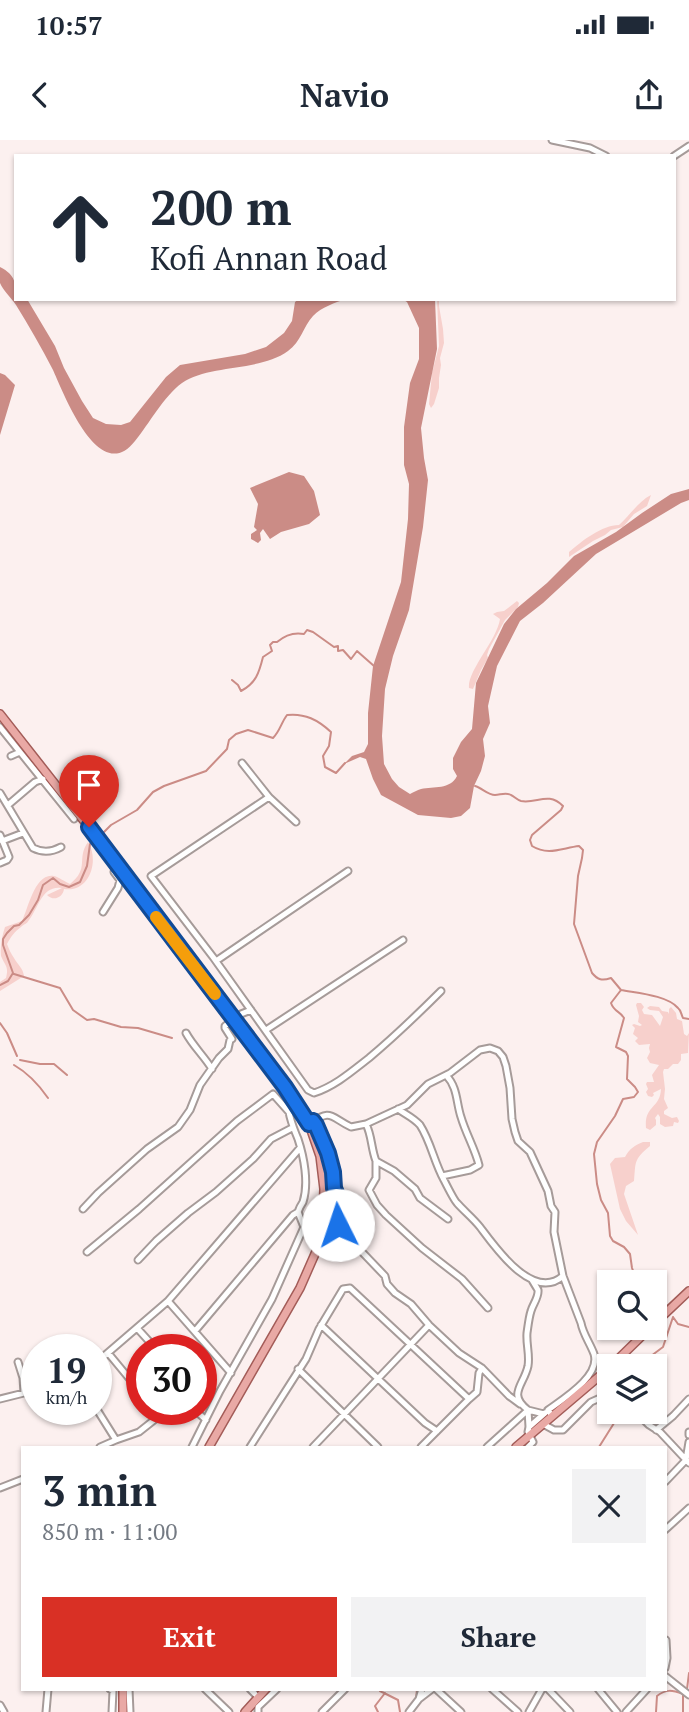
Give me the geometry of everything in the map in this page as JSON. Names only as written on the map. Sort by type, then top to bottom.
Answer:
[{"type":"main road","points":[[0,714],[117,863],[311,1123],[320,1156],[324,1189],[318,1247],[300,1288],[210,1446]]},
{"type":"main road","points":[[667,1312],[689,1291]]},
{"type":"main road","points":[[623,1354],[638,1340]]},
{"type":"main road","points":[[517,1446],[529,1431],[543,1424],[548,1414],[597,1377]]},
{"type":"main road","points":[[123,1691],[123,1712]]},
{"type":"main road","points":[[246,1712],[264,1691]]},
{"type":"street","points":[[552,141],[590,148],[602,154]]},
{"type":"street","points":[[0,727],[43,779],[65,800],[74,819]]},
{"type":"street","points":[[11,756],[20,752]]},
{"type":"street","points":[[242,764],[269,797],[296,822]]},
{"type":"street","points":[[8,805],[35,782],[43,779]]},
{"type":"street","points":[[0,793],[33,848],[40,851],[61,848]]},
{"type":"street","points":[[269,797],[151,876],[216,961],[308,1090],[314,1093],[344,1077],[399,1032],[441,991]]},
{"type":"street","points":[[0,863],[9,857],[1,838],[23,833]]},
{"type":"street","points":[[103,912],[118,888],[120,880],[114,872],[117,863]]},
{"type":"street","points":[[216,961],[348,871]]},
{"type":"street","points":[[266,1030],[403,940]]},
{"type":"street","points":[[82,1209],[147,1149],[178,1127],[190,1110],[200,1085],[228,1049],[232,1039],[225,1026],[251,1010]]},
{"type":"street","points":[[186,1033],[212,1069]]},
{"type":"street","points":[[529,1431],[548,1414],[568,1395],[582,1383],[595,1365],[594,1356],[563,1276],[554,1232],[555,1212],[548,1191],[530,1152],[519,1141],[515,1132],[510,1087],[503,1057],[494,1048],[483,1049],[428,1084],[407,1105],[366,1124],[351,1126],[327,1115],[311,1123],[319,1130],[330,1159],[338,1198],[338,1225],[346,1236],[385,1276],[391,1290],[411,1304],[429,1325],[463,1356],[482,1368],[509,1396],[528,1410],[548,1414]]},
{"type":"street","points":[[206,1059],[219,1058]]},
{"type":"street","points":[[442,1176],[479,1166],[459,1114],[453,1085],[446,1075]]},
{"type":"street","points":[[87,1252],[237,1121],[273,1094],[289,1112],[297,1137],[305,1173],[303,1200],[298,1212],[195,1331]]},
{"type":"street","points":[[289,1112],[298,1105]]},
{"type":"street","points":[[398,1109],[419,1124],[458,1205],[516,1269],[532,1280],[543,1283],[559,1280],[563,1276]]},
{"type":"street","points":[[366,1124],[371,1133],[370,1141],[376,1161],[376,1178],[369,1189],[377,1205],[422,1248],[462,1279],[488,1308]]},
{"type":"street","points":[[138,1260],[156,1241],[253,1159],[271,1139],[292,1128]]},
{"type":"street","points":[[112,1350],[168,1301],[300,1148]]},
{"type":"street","points":[[376,1161],[400,1176],[415,1189],[419,1198],[448,1219]]},
{"type":"street","points":[[217,1397],[272,1299],[292,1255],[304,1227],[298,1212]]},
{"type":"street","points":[[520,1404],[517,1393],[528,1367],[527,1334],[530,1311],[538,1294],[532,1280]]},
{"type":"street","points":[[251,1446],[306,1359],[321,1325],[343,1289],[350,1288],[469,1399]]},
{"type":"street","points":[[168,1301],[231,1373]]},
{"type":"street","points":[[321,1325],[425,1423],[438,1431]]},
{"type":"street","points":[[314,1446],[429,1325]]},
{"type":"street","points":[[137,1328],[142,1334]]},
{"type":"street","points":[[112,1359],[126,1375]]},
{"type":"street","points":[[0,1399],[24,1393],[18,1362]]},
{"type":"street","points":[[422,1446],[477,1392],[482,1368]]},
{"type":"street","points":[[298,1369],[377,1446]]},
{"type":"street","points":[[543,1424],[554,1430],[563,1430],[597,1399]]},
{"type":"street","points":[[656,1430],[689,1399]]},
{"type":"street","points":[[528,1410],[529,1431],[533,1442],[529,1446]]},
{"type":"street","points":[[488,1446],[528,1410]]},
{"type":"street","points":[[650,1424],[688,1462]]},
{"type":"street","points":[[107,1425],[116,1440]]},
{"type":"street","points":[[102,1446],[139,1432],[148,1425]]},
{"type":"street","points":[[193,1446],[203,1425]]},
{"type":"street","points":[[667,1480],[688,1462],[689,1442]]},
{"type":"street","points":[[0,1488],[21,1480]]},
{"type":"street","points":[[667,1528],[689,1508]]},
{"type":"street","points":[[667,1678],[689,1695]]},
{"type":"street","points":[[46,1712],[48,1691]]},
{"type":"street","points":[[112,1712],[113,1691]]},
{"type":"street","points":[[129,1691],[130,1712]]},
{"type":"street","points":[[207,1691],[229,1712]]},
{"type":"street","points":[[252,1691],[258,1697]]},
{"type":"street","points":[[258,1712],[258,1707],[274,1691]]},
{"type":"street","points":[[322,1712],[343,1691]]},
{"type":"street","points":[[410,1712],[421,1691]]},
{"type":"street","points":[[419,1699],[431,1691]]},
{"type":"street","points":[[436,1691],[461,1712]]},
{"type":"street","points":[[494,1691],[518,1712]]},
{"type":"street","points":[[528,1712],[541,1691]]},
{"type":"street","points":[[550,1691],[570,1712]]},
{"type":"street","points":[[600,1691],[617,1712]]},
{"type":"street","points":[[626,1712],[645,1691]]},
{"type":"street","points":[[0,1704],[4,1712]]},
{"type":"shaded area","points":[[0,267],[14,280],[14,301],[28,301],[93,418],[106,424],[121,425],[130,422],[166,377],[180,365],[245,354],[266,347],[284,333],[292,321],[296,301],[341,301],[317,313],[292,347],[276,358],[206,373],[182,383],[163,403],[135,441],[122,452],[109,453],[96,445],[74,415],[39,345],[0,283]]},
{"type":"shaded area","points":[[435,301],[437,349],[421,428],[428,480],[423,527],[409,610],[385,689],[382,736],[384,764],[399,787],[410,794],[421,789],[450,784],[457,776],[453,769],[453,758],[472,729],[476,683],[504,624],[516,609],[574,556],[616,532],[671,494],[689,489],[689,500],[596,554],[520,621],[497,666],[488,706],[490,723],[483,739],[485,756],[474,786],[470,808],[461,816],[451,818],[418,815],[381,795],[366,759],[360,757],[344,764],[352,756],[364,752],[368,744],[373,666],[401,582],[409,484],[404,465],[404,427],[410,383],[419,359],[419,328],[407,302]]},
{"type":"shaded area","points":[[437,301],[444,343],[440,358],[439,388],[431,408],[429,404],[432,373],[439,346]]},
{"type":"shaded area","points":[[0,373],[15,385],[0,435]]},
{"type":"shaded area","points":[[289,472],[304,476],[314,491],[320,515],[309,524],[281,532],[270,539],[263,529],[258,543],[251,539],[251,534],[257,530],[254,527],[258,504],[250,488]]},
{"type":"shaded area","points":[[651,495],[647,506],[634,514],[623,527],[611,530],[569,557],[569,552],[593,534],[619,525]]},
{"type":"shaded area","points":[[517,601],[518,607],[505,620],[489,649],[488,658],[473,689],[469,688],[473,673],[498,627],[500,619],[493,614],[504,611]]},
{"type":"shaded area","points":[[88,842],[93,858],[86,881],[73,889],[64,889],[58,898],[47,895],[62,888],[45,893],[28,922],[17,930],[7,944],[24,976],[0,991],[0,982],[7,974],[1,956],[5,927],[22,921],[33,892],[47,876],[54,876],[70,884],[76,878],[80,873]]},
{"type":"shaded area","points":[[637,1003],[644,1007],[644,1014],[652,1015],[660,1026],[663,1017],[659,1011],[647,1008],[659,1007],[669,1014],[671,1007],[677,1019],[682,1021],[684,1034],[687,1036],[689,1033],[688,1053],[681,1054],[678,1064],[673,1064],[663,1072],[664,1099],[668,1108],[664,1114],[677,1117],[679,1121],[674,1122],[673,1126],[665,1127],[660,1124],[658,1114],[655,1118],[656,1125],[650,1130],[646,1128],[647,1115],[658,1100],[661,1089],[653,1093],[652,1097],[646,1092],[646,1084],[654,1082],[652,1075],[659,1065],[650,1063],[647,1058],[650,1044],[639,1045],[635,1041],[638,1038],[633,1034],[635,1028],[632,1025],[642,1025],[638,1022]]},
{"type":"shaded area","points":[[643,1142],[650,1142],[650,1146],[638,1158],[634,1181],[626,1186],[624,1194],[638,1235],[620,1209],[610,1164],[615,1158],[625,1157],[632,1148]]},
{"type":"waterway","points":[[232,680],[241,691],[246,688],[256,677],[263,657],[272,651],[270,645],[273,642],[293,634],[304,634],[307,630],[334,647],[338,646],[338,651],[343,650],[351,659],[357,651],[374,666]]},
{"type":"waterway","points":[[104,832],[137,810],[153,792],[206,771],[227,749],[229,740],[236,734],[248,730],[273,738],[287,715],[311,718],[331,732],[329,746],[323,756],[325,767],[336,773],[345,763]]},
{"type":"waterway","points":[[475,786],[492,795],[509,794],[521,801],[552,799],[558,802],[563,806],[561,810],[532,835],[532,846],[549,851],[579,846],[583,850],[574,924],[592,973],[600,979],[611,978],[621,990],[611,1003],[624,1018],[616,1047],[628,1056],[627,1079],[638,1092],[634,1097],[623,1099],[597,1142],[594,1154],[597,1184],[608,1213],[610,1236],[630,1254],[633,1270]]},
{"type":"waterway","points":[[0,985],[8,981],[13,973],[3,939],[29,915],[43,885],[53,878],[69,887],[80,882],[87,866],[90,844]]},
{"type":"waterway","points":[[14,974],[60,988],[73,1010],[87,1020],[138,1028],[172,1038]]},
{"type":"waterway","points":[[621,990],[667,1000],[679,1009],[683,1018],[689,1019]]},
{"type":"waterway","points":[[0,1023],[17,1056]]},
{"type":"waterway","points":[[20,1060],[54,1064],[67,1075]]},
{"type":"waterway","points":[[14,1065],[33,1080],[48,1098]]},
{"type":"waterway","points":[[673,1317],[678,1324],[689,1327]]},
{"type":"waterway","points":[[654,1354],[663,1347],[673,1317]]},
{"type":"waterway","points":[[600,1446],[613,1424]]},
{"type":"waterway","points":[[687,1689],[689,1673]]},
{"type":"waterway","points":[[380,1691],[398,1700],[400,1712]]},
{"type":"waterway","points":[[416,1699],[417,1691]]},
{"type":"waterway","points":[[656,1712],[657,1696],[669,1691],[683,1694],[683,1712]]},
{"type":"waterway","points":[[378,1712],[375,1706],[385,1693]]},
{"type":"slow traffic","points":[[156,917],[215,994]]},
{"type":"route","points":[[89,827],[285,1087],[309,1124],[313,1121],[316,1125],[333,1172],[338,1198],[338,1225]]}]
